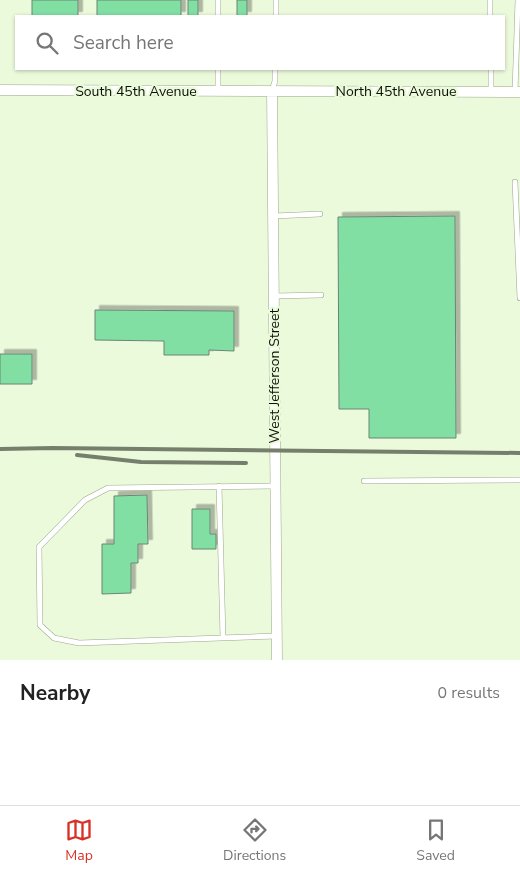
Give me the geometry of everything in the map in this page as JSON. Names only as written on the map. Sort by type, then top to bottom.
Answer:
[{"type":"street","name":"South 45th Avenue","points":[[0,90],[272,91]]},
{"type":"street","name":"North 45th Avenue","points":[[272,91],[518,92]]},
{"type":"street","name":"West Jefferson Street","points":[[272,91],[277,660]]},
{"type":"lane","points":[[218,0],[218,15]]},
{"type":"lane","points":[[276,0],[276,15]]},
{"type":"lane","points":[[490,0],[490,15]]},
{"type":"lane","points":[[518,0],[518,92]]},
{"type":"lane","points":[[218,70],[218,91]]},
{"type":"lane","points":[[272,91],[276,70]]},
{"type":"lane","points":[[491,70],[491,92]]},
{"type":"lane","points":[[516,182],[520,298]]},
{"type":"lane","points":[[273,216],[320,214]]},
{"type":"lane","points":[[274,296],[321,295]]},
{"type":"lane","points":[[364,481],[520,480]]},
{"type":"lane","points":[[219,486],[223,638]]},
{"type":"lane","points":[[275,486],[108,488],[85,500],[39,547],[40,625],[54,638],[79,643],[277,636]]},
{"type":"building","points":[[32,0],[78,0],[78,15],[32,15]]},
{"type":"building","points":[[97,0],[181,0],[181,15],[97,15]]},
{"type":"building","points":[[188,0],[198,0],[198,15],[188,15]]},
{"type":"building","points":[[237,0],[247,0],[247,15],[237,15]]},
{"type":"building","points":[[455,216],[456,438],[369,438],[369,409],[339,409],[338,217]]},
{"type":"building","points":[[95,310],[234,311],[234,351],[209,350],[209,355],[164,355],[164,341],[95,340]]},
{"type":"building","points":[[0,354],[32,354],[32,384],[0,384]]},
{"type":"building","points":[[147,495],[148,544],[138,544],[138,563],[131,563],[131,593],[102,594],[102,544],[114,544],[114,496]]},
{"type":"building","points":[[192,509],[210,509],[210,534],[216,534],[216,549],[192,549]]},
{"type":"railway","points":[[0,449],[520,453]]},
{"type":"railway","points":[[77,455],[141,462],[246,463]]}]
